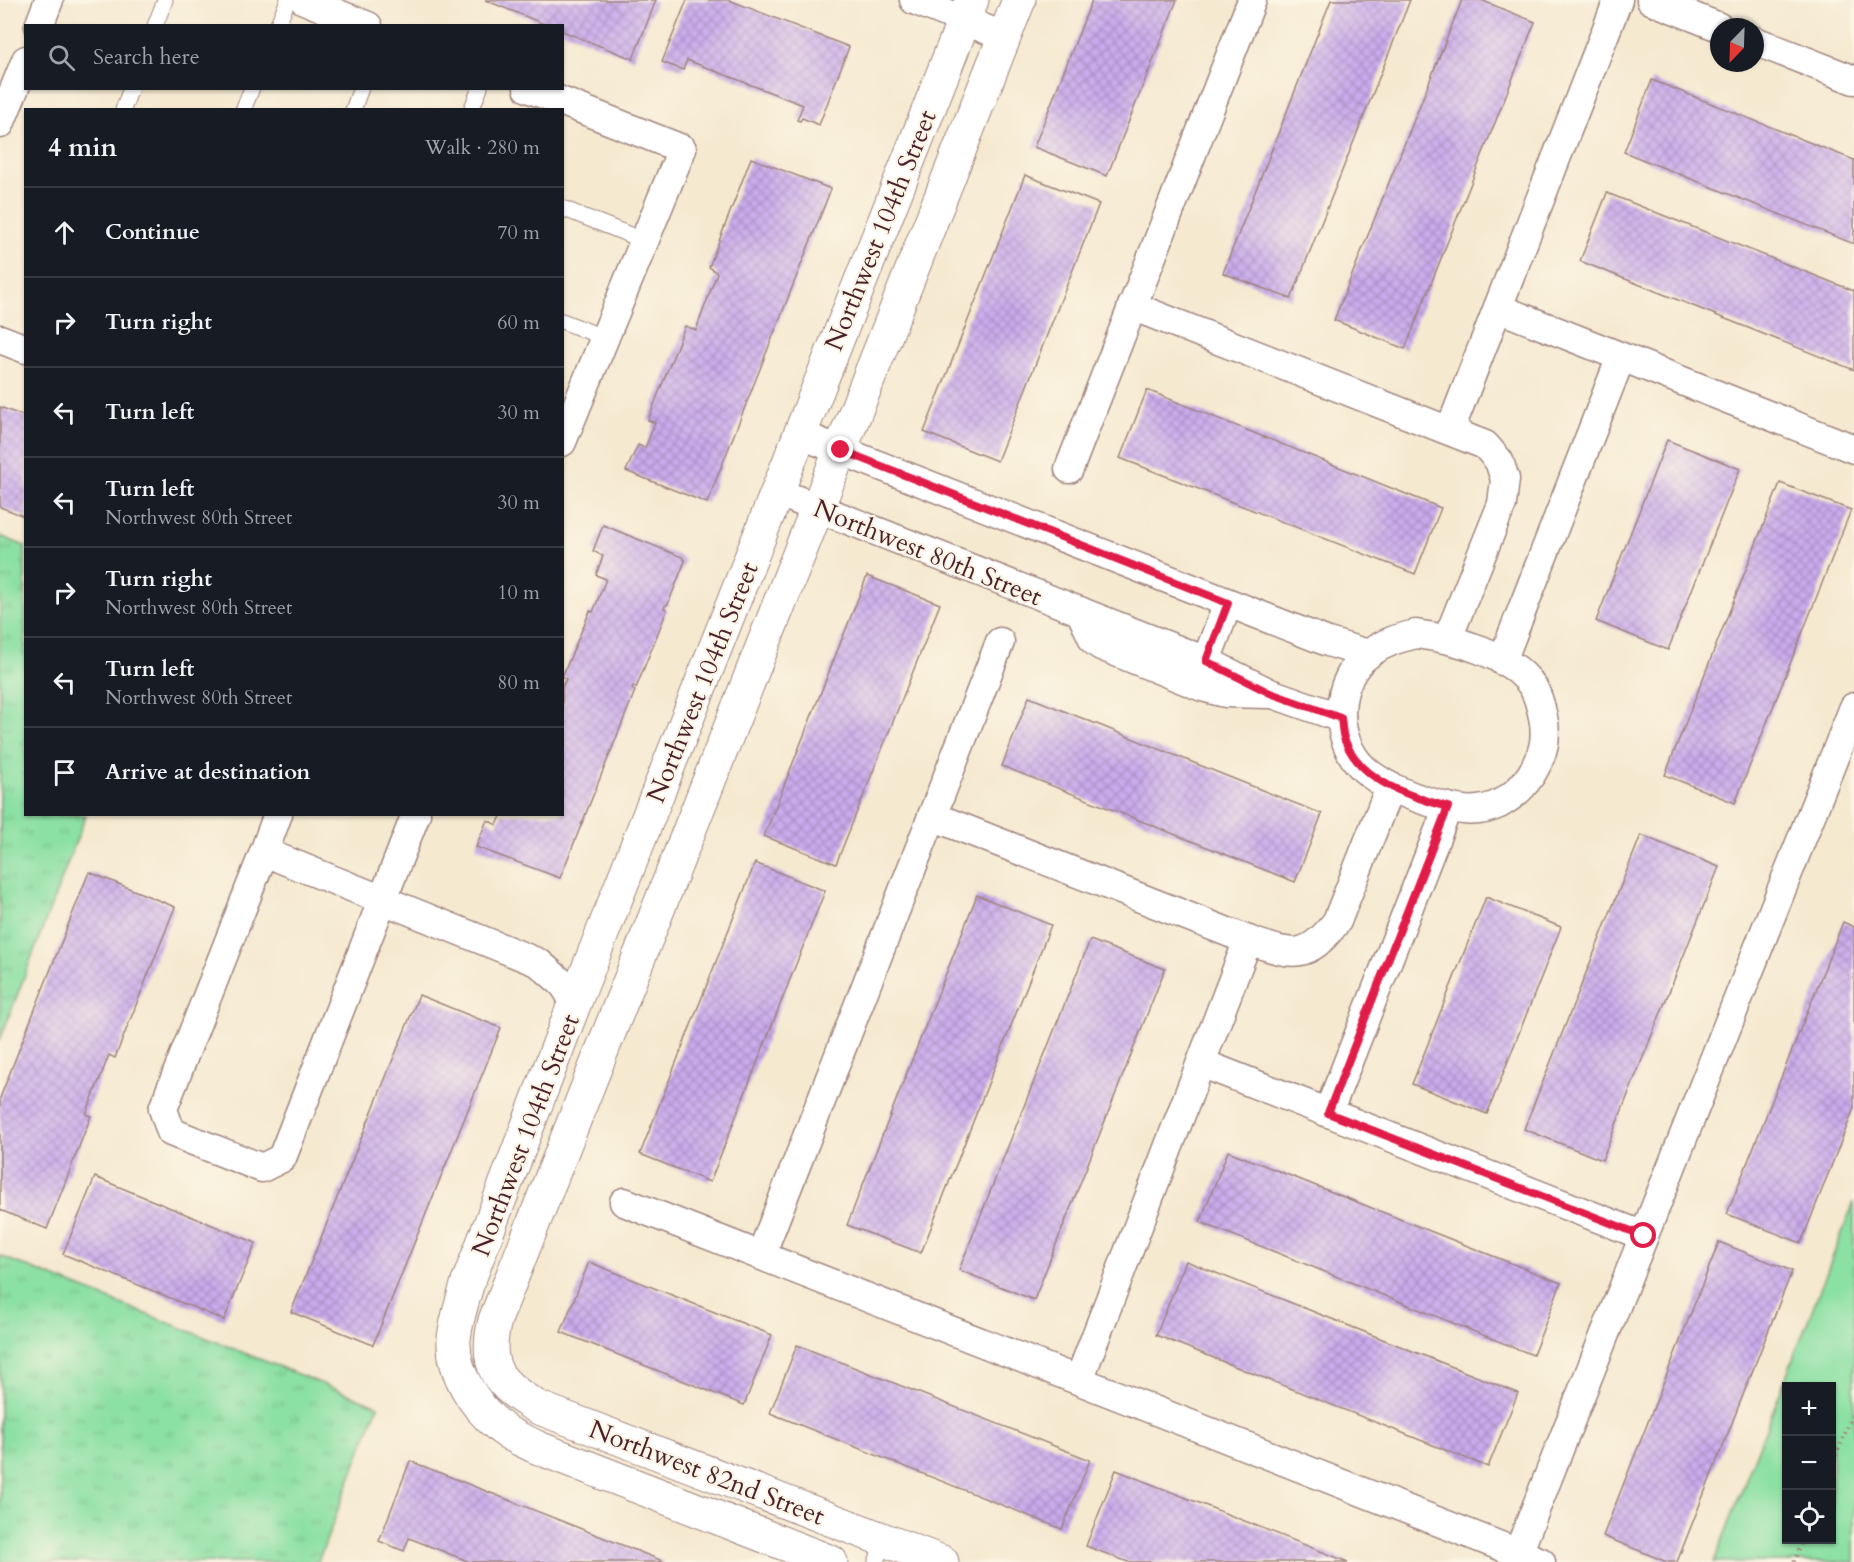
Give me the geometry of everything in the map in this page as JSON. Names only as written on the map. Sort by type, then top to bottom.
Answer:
[{"type":"street","points":[[40,24],[49,0]]},
{"type":"street","points":[[304,0],[363,24]]},
{"type":"street","points":[[914,0],[968,10],[1005,37]]},
{"type":"street","name":"Northwest 104th Street","points":[[491,1358],[490,1340],[495,1320],[1019,0]]},
{"type":"street","points":[[1069,469],[1252,0]]},
{"type":"street","points":[[1450,430],[1618,0]]},
{"type":"street","points":[[1651,0],[1710,23]]},
{"type":"street","name":"Northwest 104th Street","points":[[459,1370],[454,1341],[458,1315],[467,1285],[575,1002],[968,10]]},
{"type":"street","points":[[1764,45],[1854,80]]},
{"type":"street","points":[[0,124],[24,65]]},
{"type":"street","points":[[533,90],[682,149],[564,437]]},
{"type":"street","points":[[1132,306],[1485,445],[1499,461],[1505,479],[1502,504],[1448,638]]},
{"type":"street","points":[[1498,308],[1854,449]]},
{"type":"street","points":[[0,339],[24,348]]},
{"type":"street","points":[[1502,661],[1621,357]]},
{"type":"street","points":[[799,434],[1328,642],[1368,654]]},
{"type":"street","name":"Northwest 80th Street","points":[[777,492],[1206,661],[1270,693],[1341,718]]},
{"type":"street","points":[[1206,661],[1228,603]]},
{"type":"street","name":"Northwest 80th Street","points":[[1080,611],[1094,641],[1101,646],[1202,687],[1225,693],[1270,693]]},
{"type":"street","points":[[1416,634],[1448,638],[1502,661],[1516,669],[1533,687],[1541,706],[1545,728],[1542,750],[1535,770],[1521,789],[1507,800],[1490,808],[1469,812],[1418,798],[1390,787],[1365,770],[1344,740],[1341,718],[1342,696],[1351,674],[1368,654],[1391,640],[1416,634]]},
{"type":"street","points":[[761,1255],[1000,642]]},
{"type":"street","points":[[624,1202],[1530,1557],[1644,1236],[1854,707]]},
{"type":"street","points":[[932,816],[1286,953],[1307,949],[1323,939],[1337,921],[1390,787]]},
{"type":"street","points":[[1328,1113],[1448,807]]},
{"type":"street","points":[[278,816],[163,1109],[171,1132],[262,1168],[282,1158],[415,816]]},
{"type":"street","points":[[264,852],[539,963],[563,984],[575,1002]]},
{"type":"street","points":[[1079,1380],[1248,940]]},
{"type":"street","points":[[1201,1062],[1644,1236]]},
{"type":"street","name":"Northwest 82nd Street","points":[[491,1358],[498,1376],[514,1394],[537,1407],[880,1551],[942,1562]]},
{"type":"street","name":"Northwest 82nd Street","points":[[459,1370],[475,1402],[501,1428],[536,1447],[831,1562]]},
{"type":"lane","points":[[156,24],[165,0]]},
{"type":"lane","points":[[278,24],[288,0]]},
{"type":"lane","points":[[124,108],[130,90]]},
{"type":"lane","points":[[244,108],[251,90]]},
{"type":"lane","points":[[354,108],[360,90]]},
{"type":"lane","points":[[472,108],[479,90]]},
{"type":"lane","points":[[564,209],[645,241]]},
{"type":"lane","points":[[564,322],[605,338]]},
{"type":"path","points":[[1836,1457],[1854,1410]]},
{"type":"path","points":[[1794,1562],[1801,1544]]},
{"type":"green space","points":[[0,536],[24,546],[24,816],[86,816],[0,1040]]},
{"type":"green space","points":[[1854,1202],[1854,1562],[1714,1562],[1782,1387],[1782,1544],[1836,1544],[1836,1382],[1784,1382]]},
{"type":"green space","points":[[0,1256],[378,1406],[318,1562],[0,1562]]},
{"type":"building","points":[[485,0],[656,0],[633,59],[564,32],[564,24],[544,24]]},
{"type":"building","points":[[687,0],[729,0],[849,47],[819,125],[802,118],[800,121],[797,120],[803,105],[687,60],[683,70],[662,62]]},
{"type":"building","points":[[1092,0],[1177,0],[1107,176],[1034,147]]},
{"type":"building","points":[[1331,0],[1410,0],[1291,299],[1223,273]]},
{"type":"building","points":[[1462,0],[1481,0],[1535,22],[1405,349],[1334,320]]},
{"type":"building","points":[[1652,80],[1854,160],[1854,244],[1624,152]]},
{"type":"building","points":[[751,158],[831,189],[707,503],[626,471],[638,445],[645,448],[655,423],[648,420],[685,326],[696,330],[717,273],[709,267]]},
{"type":"building","points":[[1025,175],[1099,204],[997,461],[924,432]]},
{"type":"building","points":[[1607,193],[1854,291],[1854,370],[1580,261]]},
{"type":"building","points":[[1147,390],[1441,508],[1415,574],[1120,458]]},
{"type":"building","points":[[0,407],[24,416],[24,516],[0,507]]},
{"type":"building","points":[[1667,440],[1740,469],[1668,650],[1596,621]]},
{"type":"building","points":[[1780,483],[1851,510],[1735,803],[1665,775]]},
{"type":"building","points":[[603,525],[682,557],[685,561],[668,604],[664,608],[667,610],[636,688],[633,686],[632,689],[635,691],[560,878],[476,847],[487,820],[497,825],[501,816],[564,816],[564,683],[566,679],[564,672],[606,579],[596,575],[603,556],[593,551]]},
{"type":"building","points":[[867,576],[940,604],[836,864],[764,836]]},
{"type":"building","points":[[1029,697],[1322,814],[1295,882],[1002,766]]},
{"type":"building","points":[[1641,835],[1719,867],[1602,1160],[1524,1129]]},
{"type":"building","points":[[755,863],[825,891],[710,1182],[640,1154]]},
{"type":"building","points":[[89,872],[175,907],[115,1058],[109,1055],[86,1114],[91,1116],[47,1229],[0,1210],[0,1098]]},
{"type":"building","points":[[977,895],[1051,925],[921,1253],[847,1225]]},
{"type":"building","points":[[1486,897],[1561,927],[1487,1114],[1412,1084]]},
{"type":"building","points":[[1843,922],[1854,927],[1854,1108],[1801,1243],[1727,1214]]},
{"type":"building","points":[[1090,940],[1165,969],[1034,1300],[959,1270]]},
{"type":"building","points":[[419,995],[501,1028],[373,1345],[291,1312]]},
{"type":"building","points":[[1228,1151],[1561,1283],[1533,1355],[1200,1222]]},
{"type":"building","points":[[95,1177],[256,1243],[224,1320],[63,1254]]},
{"type":"building","points":[[1719,1242],[1792,1271],[1677,1562],[1667,1562],[1603,1536]]},
{"type":"building","points":[[1186,1261],[1518,1393],[1488,1467],[1156,1335]]},
{"type":"building","points":[[589,1262],[772,1335],[744,1405],[561,1332]]},
{"type":"building","points":[[797,1345],[1090,1460],[1062,1529],[770,1413]]},
{"type":"building","points":[[410,1461],[665,1562],[470,1562],[409,1538],[404,1551],[379,1541]]},
{"type":"building","points":[[1116,1470],[1348,1562],[1128,1562],[1086,1546]]},
{"type":"route","points":[[841,450],[1228,603],[1206,661],[1270,693],[1341,718],[1344,740],[1365,770],[1390,787],[1448,807],[1328,1113],[1644,1236]]}]
